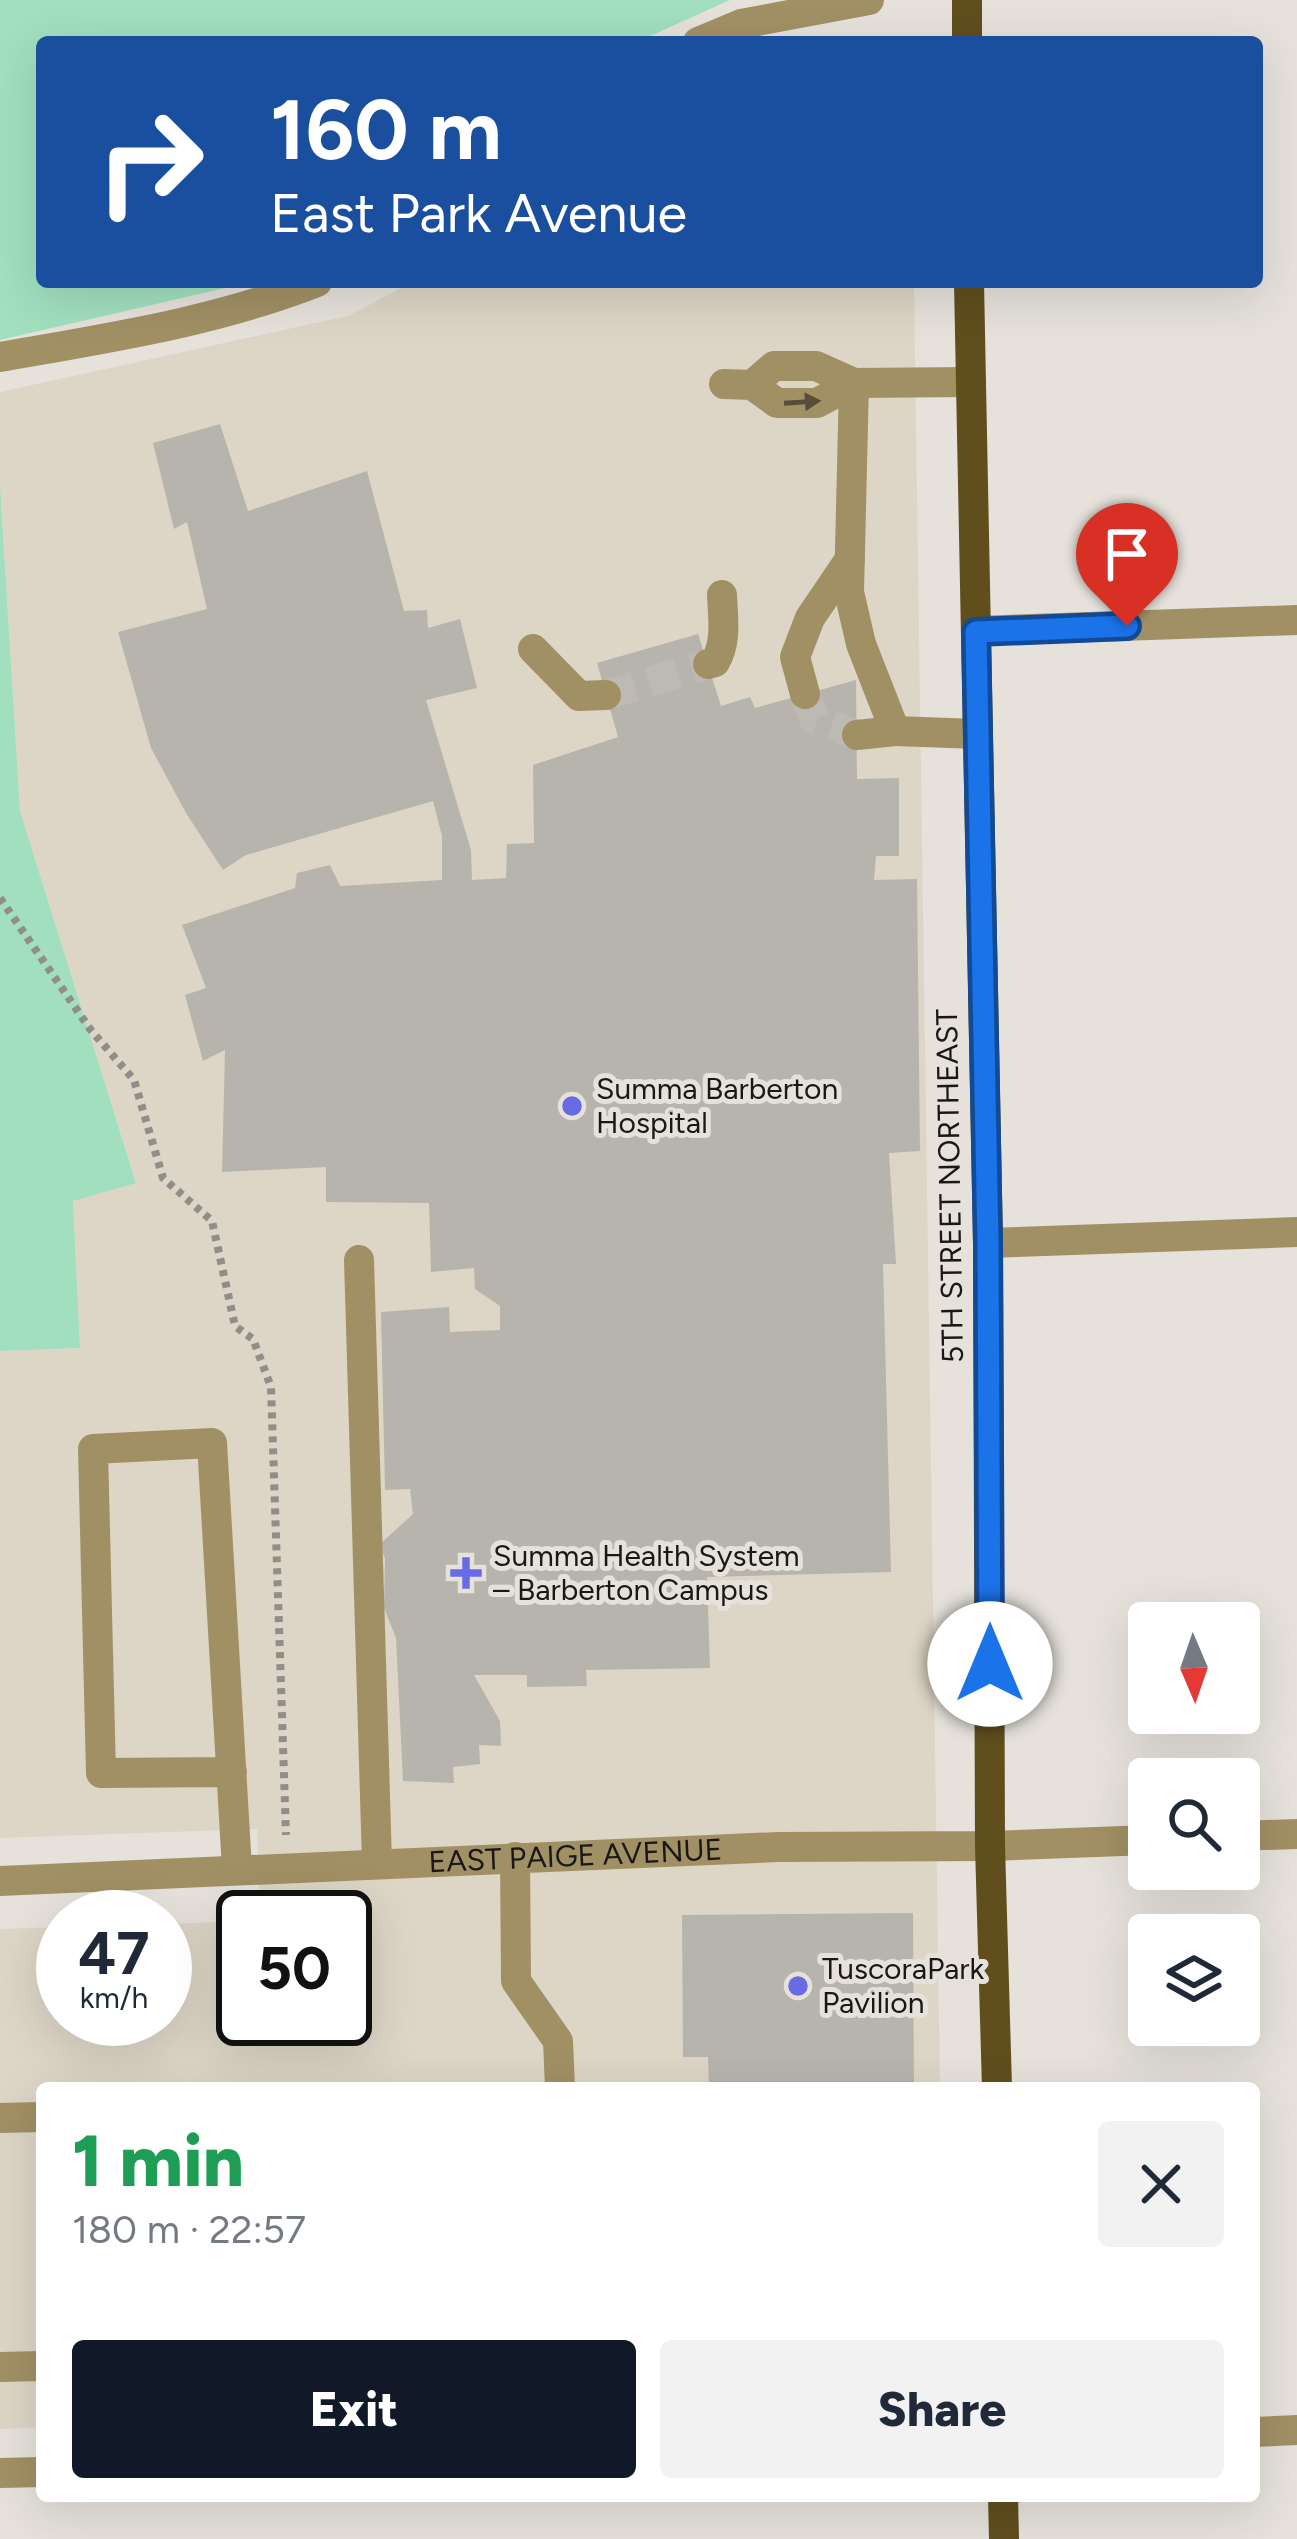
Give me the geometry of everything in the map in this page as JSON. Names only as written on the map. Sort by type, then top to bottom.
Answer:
[{"type":"main road","points":[[967,0],[967,36]]},
{"type":"main road","name":"5TH STREET NORTHEAST","points":[[969,288],[988,1243],[990,1846],[997,2082]]},
{"type":"main road","points":[[1003,2502],[1004,2539]]},
{"type":"street","points":[[715,36],[759,20],[869,0]]},
{"type":"street","points":[[0,357],[196,321],[257,306],[302,288]]},
{"type":"street","points":[[738,385],[777,404],[818,403],[854,383],[970,382]]},
{"type":"street","points":[[854,383],[850,592],[861,644],[895,731]]},
{"type":"street","points":[[805,694],[795,657],[810,618],[850,559]]},
{"type":"street","points":[[708,664],[720,654],[722,595]]},
{"type":"street","points":[[976,632],[1297,620]]},
{"type":"street","points":[[533,649],[579,696],[606,694]]},
{"type":"street","points":[[856,735],[895,731],[977,734]]},
{"type":"street","points":[[988,1243],[1297,1232]]},
{"type":"street","points":[[359,1260],[376,1863]]},
{"type":"street","points":[[232,1772],[101,1773],[93,1449],[212,1443],[232,1772],[237,1869]]},
{"type":"street","points":[[1260,1835],[1297,1834]]},
{"type":"street","name":"EAST PAIGE AVENUE","points":[[0,1881],[842,1845],[1128,1841]]},
{"type":"street","points":[[515,1858],[516,1981],[557,2041],[560,2082]]},
{"type":"street","points":[[0,2118],[36,2117]]},
{"type":"street","points":[[0,2367],[36,2366]]},
{"type":"street","points":[[1260,2432],[1297,2430]]},
{"type":"street","points":[[0,2474],[36,2472]]},
{"type":"path","points":[[0,898],[90,1029],[134,1080],[163,1178],[212,1222],[235,1326],[254,1339],[271,1387],[287,1867]]},
{"type":"shaded area","name":"Summa Health System – Barberton Campus","points":[[402,288],[914,288],[940,2082],[36,2082],[36,2427],[0,2429],[0,1929],[36,1928],[36,2046],[192,2046],[192,1923],[216,1922],[216,2046],[372,2046],[372,1890],[259,1890],[257,1829],[0,1838],[0,1351],[80,1348],[73,1200],[136,1182],[20,811],[0,485],[0,392],[348,316]]},
{"type":"green space","points":[[0,0],[730,0],[650,36],[36,36],[36,288],[225,288],[0,340]]},
{"type":"green space","points":[[0,485],[20,811],[136,1183],[73,1201],[80,1348],[0,1351]]},
{"type":"building","name":"Summa Barberton Hospital","points":[[220,424],[248,511],[367,471],[404,611],[427,610],[428,628],[460,619],[477,688],[426,700],[471,850],[472,880],[506,878],[507,844],[534,843],[533,765],[618,737],[597,663],[698,634],[721,706],[750,697],[755,708],[856,680],[857,779],[899,778],[899,856],[876,856],[874,880],[917,879],[920,1151],[889,1153],[896,1264],[883,1264],[891,1572],[707,1577],[710,1668],[586,1670],[587,1686],[527,1687],[527,1675],[474,1675],[500,1721],[501,1746],[479,1745],[480,1764],[453,1767],[454,1783],[403,1781],[396,1638],[384,1608],[385,1559],[380,1544],[413,1514],[410,1489],[385,1490],[381,1312],[449,1307],[450,1332],[500,1330],[500,1306],[475,1289],[474,1268],[431,1272],[429,1203],[326,1202],[326,1167],[222,1172],[225,1050],[203,1061],[185,995],[206,988],[182,925],[295,888],[297,873],[330,865],[340,886],[442,880],[442,836],[433,801],[246,855],[223,870],[186,813],[151,748],[118,632],[207,609],[187,522],[174,529],[153,443]]},
{"type":"building","name":"TuscoraPark Pavilion","points":[[913,1913],[914,2082],[709,2082],[708,2057],[683,2057],[682,1915]]},
{"type":"tunnel","points":[[606,695],[708,664]]},
{"type":"tunnel","points":[[805,694],[814,719],[857,735]]},
{"type":"place","name":"Summa Barberton Hospital","points":[[572,1106]]},
{"type":"place","name":"Summa Health System – Barberton Campus","points":[[466,1573]]},
{"type":"place","name":"TuscoraPark Pavilion","points":[[798,1986]]},
{"type":"route","points":[[990,1664],[988,1243],[976,632],[1127,626]]}]
